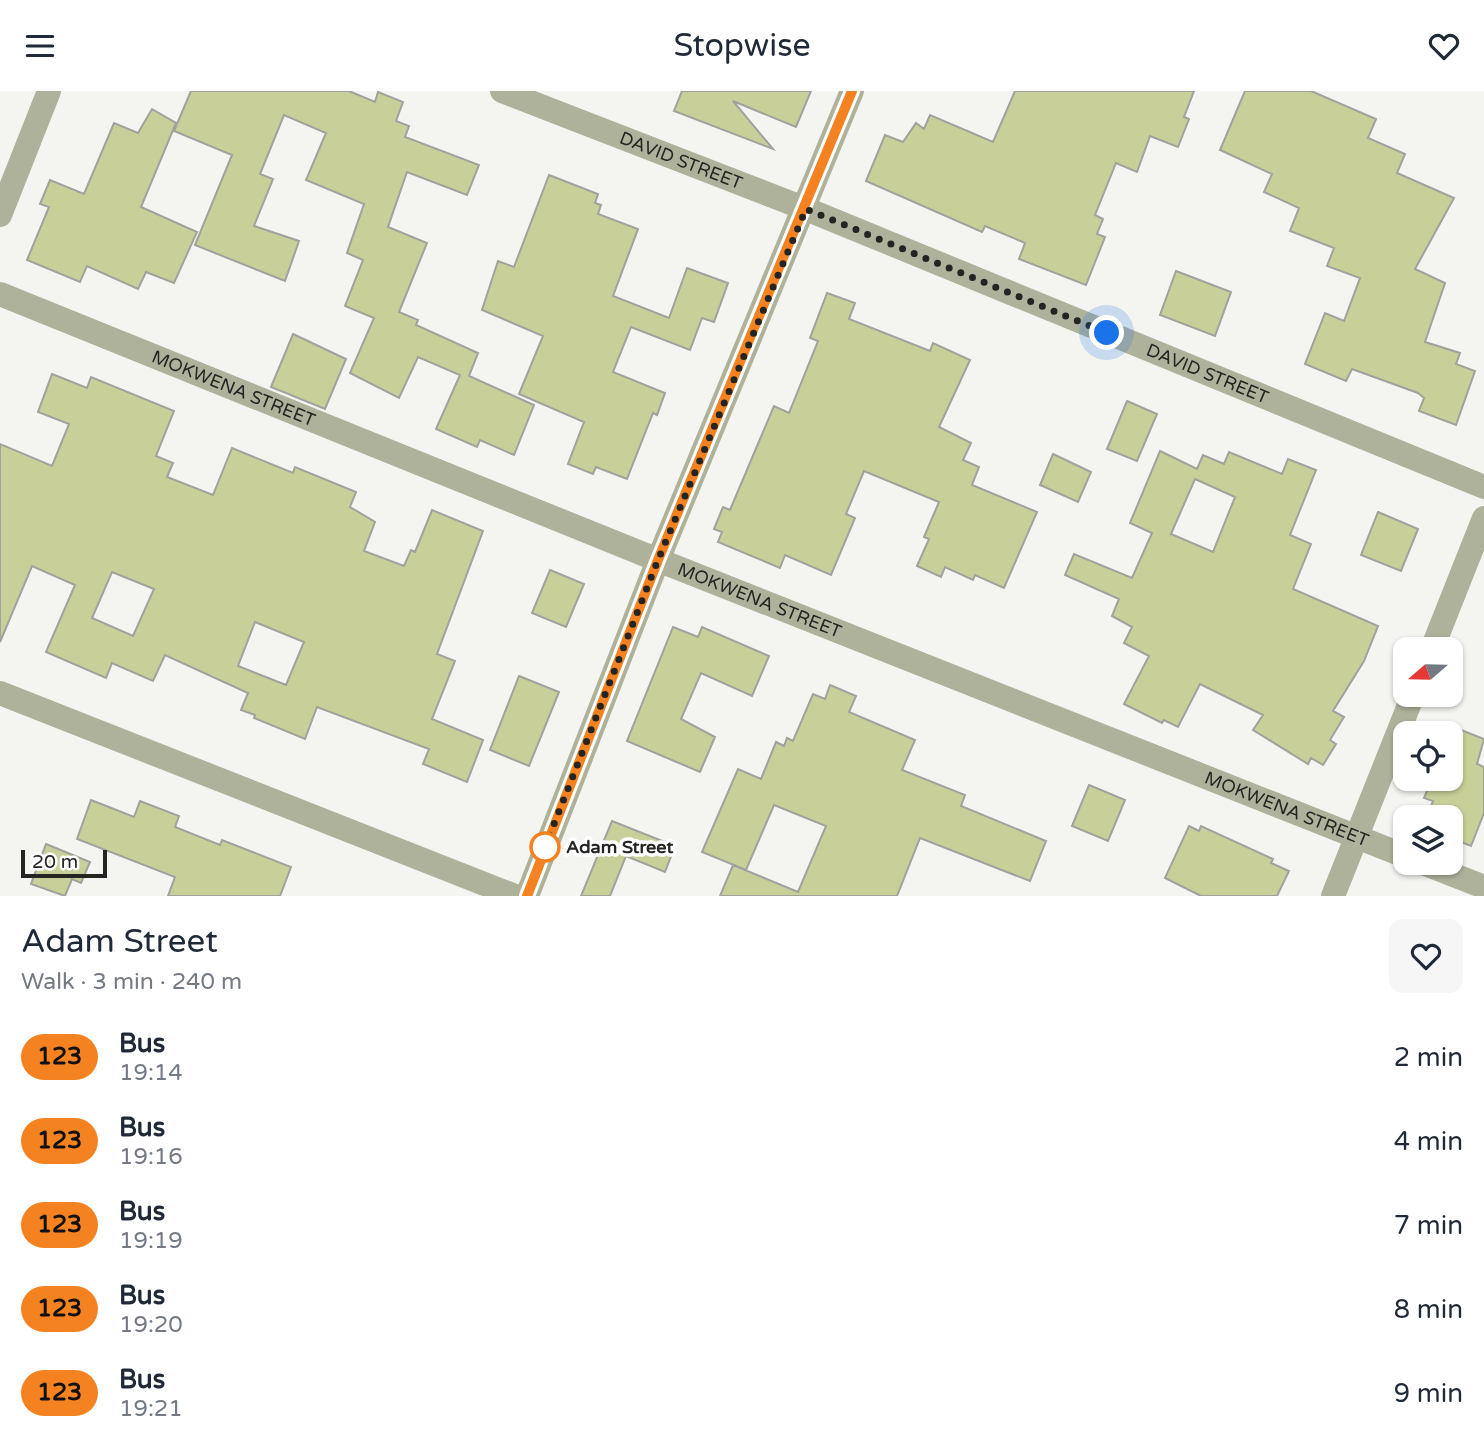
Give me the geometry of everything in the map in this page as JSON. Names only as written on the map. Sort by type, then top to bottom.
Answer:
[{"type":"street","points":[[0,215],[49,91]]},
{"type":"street","name":"DAVID STREET","points":[[502,91],[806,209],[1484,487]]},
{"type":"street","points":[[527,896],[658,560],[806,209],[852,91]]},
{"type":"street","name":"MOKWENA STREET","points":[[0,294],[658,560],[1393,851]]},
{"type":"street","points":[[1437,637],[1484,518]]},
{"type":"street","points":[[0,693],[515,896]]},
{"type":"street","points":[[1333,896],[1408,707]]},
{"type":"street","points":[[1454,875],[1484,887]]},
{"type":"building","points":[[191,91],[349,91],[375,102],[378,92],[403,102],[396,121],[409,126],[405,137],[479,165],[467,195],[407,172],[388,227],[427,243],[399,312],[418,320],[416,325],[478,353],[469,376],[534,405],[514,455],[480,440],[477,447],[436,429],[460,375],[418,357],[399,398],[350,373],[374,318],[345,306],[363,260],[347,253],[364,204],[306,180],[326,133],[284,115],[260,174],[273,179],[254,226],[299,241],[285,281],[195,245],[232,155],[174,131]]},
{"type":"building","points":[[682,91],[811,91],[796,127],[733,101],[773,149],[674,111]]},
{"type":"building","points":[[1015,91],[1194,91],[1184,117],[1189,119],[1178,147],[1150,136],[1137,172],[1116,163],[1095,215],[1103,219],[1097,234],[1105,237],[1086,285],[1019,259],[1025,243],[985,226],[982,232],[866,181],[885,135],[903,142],[916,123],[924,129],[930,115],[993,142]]},
{"type":"building","points":[[1245,91],[1311,91],[1376,119],[1368,138],[1405,154],[1397,173],[1454,198],[1415,269],[1445,283],[1425,342],[1460,353],[1456,364],[1475,371],[1456,425],[1419,411],[1424,398],[1418,393],[1352,369],[1346,381],[1305,364],[1325,313],[1344,321],[1360,278],[1327,266],[1334,248],[1290,231],[1299,208],[1264,192],[1272,174],[1220,150]]},
{"type":"building","points":[[152,109],[176,123],[141,207],[197,232],[174,283],[146,272],[138,289],[87,266],[80,282],[27,260],[49,207],[40,204],[50,180],[84,194],[114,123],[138,133]]},
{"type":"building","points":[[549,175],[598,194],[595,203],[601,205],[598,214],[638,229],[613,296],[669,318],[687,268],[728,283],[714,322],[702,318],[690,350],[631,327],[613,372],[665,393],[657,415],[653,413],[627,479],[596,467],[593,474],[568,464],[584,422],[519,394],[543,336],[482,310],[498,261],[514,267]]},
{"type":"building","points":[[1176,271],[1231,292],[1215,336],[1160,315]]},
{"type":"building","points":[[827,293],[855,303],[849,319],[930,351],[933,343],[970,360],[939,427],[971,443],[963,460],[979,467],[972,485],[1037,512],[1004,588],[975,575],[973,580],[945,567],[941,577],[917,566],[929,539],[924,537],[939,502],[864,471],[846,514],[855,518],[831,575],[785,555],[780,568],[718,542],[722,532],[714,529],[723,507],[730,510],[774,406],[789,413],[818,341],[810,338]]},
{"type":"building","points":[[293,334],[346,359],[325,409],[271,387]]},
{"type":"building","points":[[52,374],[87,388],[91,377],[174,411],[156,456],[173,463],[167,477],[213,495],[232,448],[293,473],[295,467],[356,492],[350,507],[375,522],[364,551],[404,566],[411,550],[415,552],[432,510],[483,531],[437,654],[455,661],[432,719],[483,740],[467,782],[423,764],[429,749],[317,707],[305,739],[254,718],[255,715],[241,710],[248,693],[165,655],[153,681],[112,663],[106,678],[46,652],[75,585],[32,566],[0,642],[0,444],[52,466],[69,424],[38,412]],"holes":[[[112,572],[154,589],[133,636],[92,618]],[[255,622],[304,642],[286,685],[238,666]]]},
{"type":"building","points":[[1127,401],[1157,414],[1137,461],[1107,449]]},
{"type":"building","points":[[1160,451],[1197,469],[1203,455],[1224,464],[1229,452],[1282,474],[1288,459],[1316,470],[1290,535],[1311,544],[1293,589],[1378,626],[1364,661],[1333,711],[1344,717],[1330,740],[1336,744],[1323,765],[1311,758],[1308,764],[1253,730],[1263,715],[1200,684],[1178,727],[1164,720],[1162,723],[1124,704],[1149,656],[1124,643],[1132,627],[1112,616],[1119,599],[1065,575],[1074,554],[1132,578],[1152,533],[1130,523]],"holes":[[[1195,479],[1235,497],[1213,552],[1171,534]]]},
{"type":"building","points":[[1053,454],[1091,472],[1078,502],[1040,485]]},
{"type":"building","points":[[1378,512],[1418,529],[1401,571],[1361,555]]},
{"type":"building","points":[[550,570],[584,584],[566,627],[532,613]]},
{"type":"building","points":[[673,627],[698,637],[702,627],[769,656],[752,696],[701,673],[681,719],[715,737],[700,772],[627,741]]},
{"type":"building","points":[[519,676],[559,692],[529,766],[490,750]]},
{"type":"building","points":[[830,685],[856,696],[849,712],[915,740],[902,770],[965,795],[961,806],[1046,841],[1030,881],[920,838],[897,896],[720,896],[733,865],[798,892],[826,826],[774,805],[746,870],[702,852],[738,769],[761,779],[776,742],[784,746],[787,738],[793,741],[813,694],[825,699]]},
{"type":"building","points":[[1463,731],[1484,739],[1477,764],[1484,767],[1484,813],[1471,846],[1463,843],[1463,805],[1431,805],[1433,801],[1424,798],[1427,791],[1463,791]]},
{"type":"building","points":[[1089,785],[1125,800],[1108,841],[1072,826]]},
{"type":"building","points":[[91,800],[134,817],[140,801],[179,816],[175,827],[220,845],[222,840],[291,867],[280,896],[168,896],[175,877],[77,839]]},
{"type":"building","points":[[612,821],[675,846],[665,872],[626,856],[610,896],[581,896]]},
{"type":"building","points":[[1189,826],[1199,831],[1201,826],[1273,859],[1271,863],[1289,871],[1277,896],[1201,896],[1165,878]]},
{"type":"building","points":[[46,844],[90,862],[81,883],[72,879],[65,896],[31,884]]},
{"type":"bus line","name":"123","points":[[527,896],[658,560],[806,209],[852,91]]},
{"type":"place","name":"Adam Street","points":[[545,847]]},
{"type":"route","points":[[545,847],[658,560],[806,209],[1107,333]]}]
